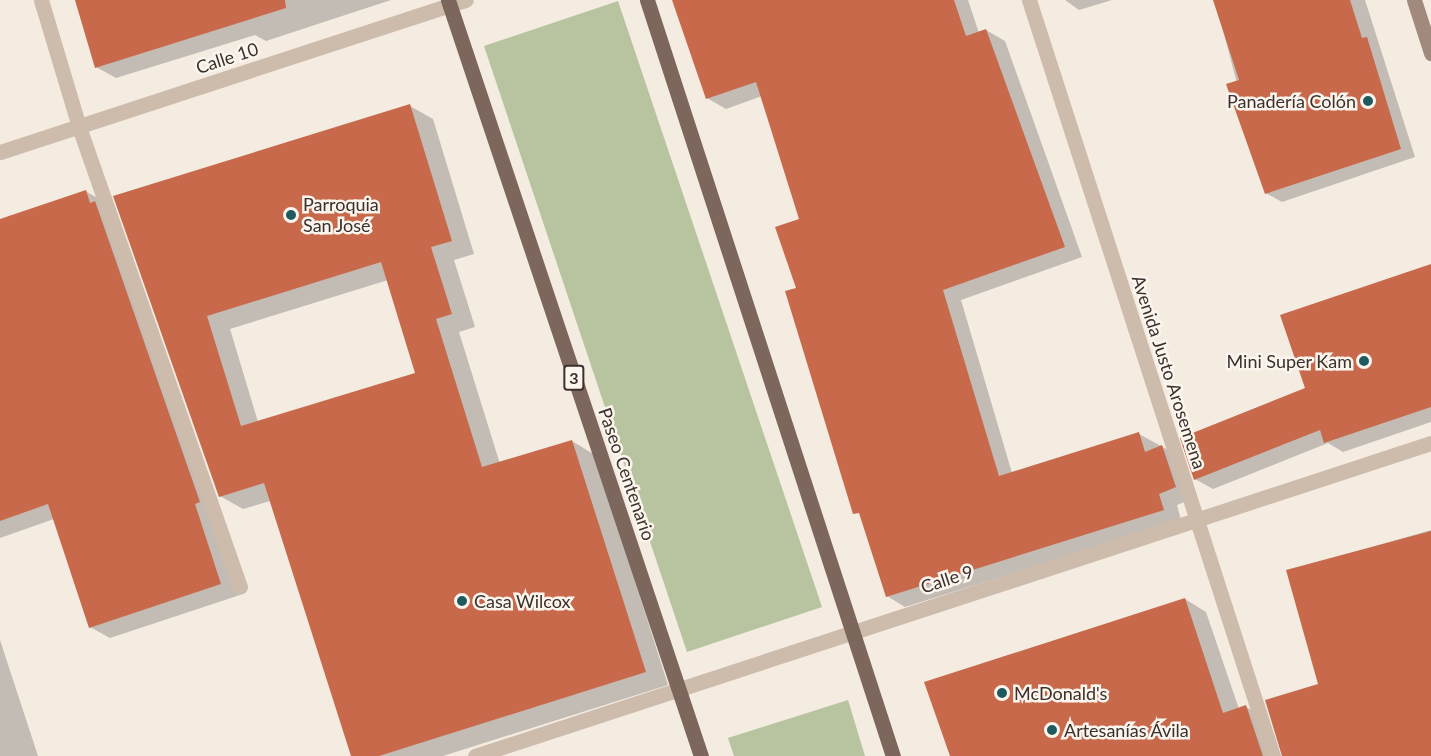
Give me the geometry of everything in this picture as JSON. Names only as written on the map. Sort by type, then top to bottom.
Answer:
[{"type":"main road","points":[[647,0],[893,756]]},
{"type":"main road","points":[[1414,0],[1431,53]]},
{"type":"main road","name":"Paseo Centenario","points":[[448,3],[701,756]]},
{"type":"street","points":[[41,0],[79,127],[240,587]]},
{"type":"street","name":"Calle 10","points":[[0,152],[448,3],[466,0]]},
{"type":"street","name":"Avenida Justo Arosemena","points":[[1029,0],[1273,756]]},
{"type":"street","name":"Calle 9","points":[[475,756],[679,690],[852,630],[1431,443]]},
{"type":"green space","points":[[618,1],[822,607],[687,652],[484,46]]},
{"type":"green space","points":[[848,700],[865,756],[734,756],[728,738]]},
{"type":"building","points":[[75,0],[285,0],[286,8],[95,68]]},
{"type":"building","points":[[672,0],[954,0],[966,36],[986,29],[1065,247],[943,290],[999,476],[1139,432],[1145,452],[1162,445],[1176,487],[1159,494],[1164,510],[886,597],[859,513],[853,514],[785,291],[796,288],[775,227],[799,219],[756,82],[706,99]]},
{"type":"building","points":[[1213,0],[1350,0],[1362,38],[1367,37],[1401,149],[1265,194],[1226,84],[1239,80]]},
{"type":"building","points":[[410,104],[452,241],[431,247],[452,314],[436,319],[482,467],[572,440],[646,672],[379,756],[351,756],[264,483],[219,497],[113,196]],"holes":[[[381,262],[415,373],[241,426],[207,316]]]},
{"type":"building","points":[[86,190],[90,203],[95,201],[200,502],[195,504],[221,584],[89,628],[48,504],[0,521],[0,219]]},
{"type":"building","name":"Mini Super Kam","points":[[1431,264],[1431,407],[1324,443],[1320,430],[1194,480],[1180,438],[1305,388],[1280,315]]},
{"type":"building","points":[[1431,531],[1431,756],[1282,756],[1265,700],[1318,684],[1286,570]]},
{"type":"building","points":[[1185,598],[1223,713],[1246,705],[1263,756],[950,756],[924,682]]},
{"type":"place","name":"Panadería Colón","points":[[1368,101]]},
{"type":"place","name":"Parroquia San José","points":[[291,215]]},
{"type":"place","name":"Mini Super Kam","points":[[1364,361]]},
{"type":"place","name":"Casa Wilcox","points":[[462,601]]},
{"type":"place","name":"McDonald's","points":[[1002,693]]},
{"type":"place","name":"Artesanías Ávila","points":[[1052,730]]}]
